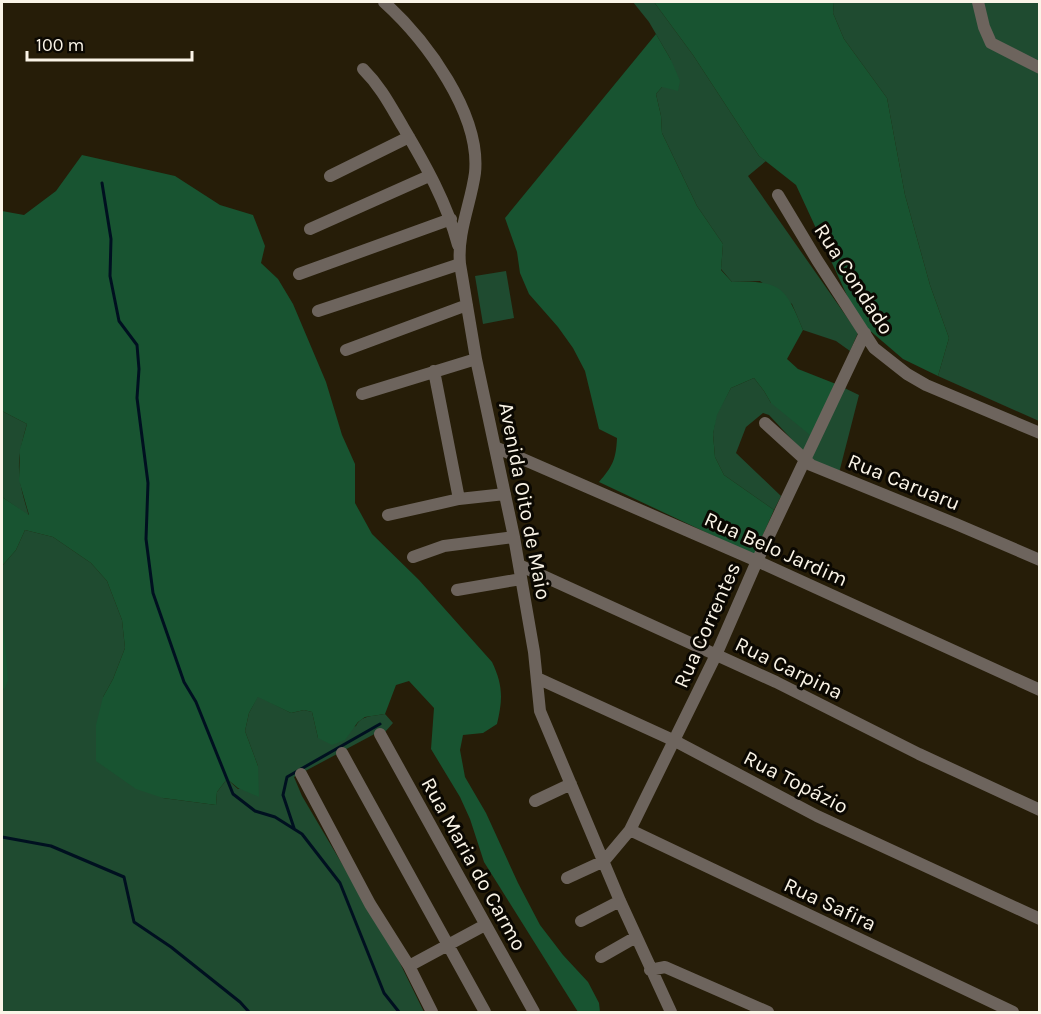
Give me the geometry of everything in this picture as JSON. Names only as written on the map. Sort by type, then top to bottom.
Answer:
[{"type":"street","name":"Avenida Oito de Maio","points":[[384,2],[418,38],[458,100],[468,121],[476,156],[459,249],[460,264],[476,359],[514,537],[537,678],[538,701],[544,722],[620,901],[671,1012]]},
{"type":"street","points":[[978,2],[984,27],[991,43],[1040,68]]},
{"type":"street","points":[[363,69],[387,98],[409,137],[451,219],[459,249]]},
{"type":"street","points":[[330,176],[409,137]]},
{"type":"street","points":[[310,229],[429,176]]},
{"type":"street","name":"Rua Condado","points":[[778,195],[874,348],[907,374],[926,385],[1040,433]]},
{"type":"street","points":[[299,274],[451,219]]},
{"type":"street","points":[[318,311],[460,264]]},
{"type":"street","points":[[346,350],[467,305]]},
{"type":"street","name":"Rua Correntes","points":[[604,861],[630,831],[675,741],[804,459],[865,333]]},
{"type":"street","points":[[362,394],[476,359]]},
{"type":"street","points":[[434,371],[459,499]]},
{"type":"street","name":"Rua Caruaru","points":[[765,423],[811,465],[1040,560]]},
{"type":"street","name":"Rua Belo Jardim","points":[[495,447],[757,561],[1040,690]]},
{"type":"street","points":[[388,515],[459,499],[505,494]]},
{"type":"street","points":[[413,557],[444,546],[514,537]]},
{"type":"street","name":"Rua Carpina","points":[[519,566],[776,682],[919,754],[1040,810]]},
{"type":"street","points":[[457,590],[521,579]]},
{"type":"street","name":"Rua Topázio","points":[[537,678],[675,741],[817,816],[1040,919]]},
{"type":"street","name":"Rua Maria do Carmo","points":[[380,734],[534,1012]]},
{"type":"street","points":[[342,753],[485,1012]]},
{"type":"street","points":[[301,774],[370,904],[409,966],[432,1012]]},
{"type":"street","points":[[535,801],[571,784]]},
{"type":"street","name":"Rua Safira","points":[[630,831],[1013,1012]]},
{"type":"street","points":[[567,878],[604,861]]},
{"type":"street","points":[[581,921],[620,901]]},
{"type":"street","points":[[409,966],[485,925]]},
{"type":"street","points":[[601,957],[636,937]]},
{"type":"street","points":[[650,970],[665,967],[768,1012]]},
{"type":"green space","points":[[633,2],[654,2],[693,55],[759,156],[766,161],[748,176],[858,333],[850,351],[836,341],[803,330],[792,304],[760,281],[732,282],[721,269],[723,244],[697,206],[662,133],[656,94],[662,87],[671,60],[649,22]]},
{"type":"green space","points":[[654,2],[834,2],[833,13],[844,39],[887,98],[905,195],[930,285],[949,338],[938,376],[903,359],[868,329],[850,302],[796,185],[759,156],[693,55]]},
{"type":"green space","points":[[834,2],[1039,2],[1039,421],[938,376],[949,338],[930,285],[905,195],[887,98],[844,39],[833,13]]},
{"type":"green space","points":[[656,34],[680,81],[678,91],[662,87],[656,94],[662,133],[697,206],[723,244],[721,270],[732,282],[771,285],[786,295],[803,330],[787,359],[798,369],[836,384],[810,435],[771,403],[754,378],[731,388],[717,415],[713,434],[715,457],[724,475],[774,510],[754,555],[599,482],[613,462],[617,438],[599,429],[585,371],[573,348],[558,327],[529,294],[520,273],[517,252],[505,218]]},
{"type":"green space","points":[[82,155],[175,176],[220,205],[253,215],[265,246],[261,263],[278,279],[293,304],[326,382],[342,435],[355,464],[355,503],[372,534],[419,580],[492,662],[496,670],[501,692],[497,724],[483,733],[463,735],[460,750],[465,777],[486,813],[540,925],[588,982],[599,1003],[600,1012],[578,1012],[484,862],[460,797],[431,749],[434,708],[409,681],[396,685],[385,714],[365,717],[358,722],[345,740],[332,745],[318,738],[312,712],[304,710],[291,713],[258,697],[249,713],[245,731],[258,766],[259,797],[238,788],[227,779],[217,792],[216,805],[163,798],[136,789],[96,761],[96,725],[103,697],[125,648],[122,620],[107,581],[91,563],[53,537],[25,530],[16,550],[2,566],[2,497],[29,515],[19,480],[20,449],[27,424],[2,411],[2,211],[24,215],[56,191]]},
{"type":"green space","points":[[506,271],[514,318],[483,324],[475,276]]},
{"type":"green space","points":[[754,378],[771,403],[836,384],[859,395],[839,473],[812,461],[769,415],[763,413],[746,427],[736,453],[781,496],[774,510],[724,475],[715,457],[713,434],[716,415],[731,388]]},
{"type":"green space","points":[[2,411],[27,424],[19,470],[29,516],[2,497]]},
{"type":"green space","points":[[25,530],[53,537],[91,563],[107,581],[122,620],[125,648],[103,697],[163,798],[216,805],[217,792],[227,779],[238,789],[257,780],[258,766],[245,731],[249,713],[258,696],[291,713],[304,710],[312,712],[318,738],[356,726],[364,718],[372,716],[385,714],[393,723],[385,732],[382,730],[294,777],[302,796],[397,957],[424,1012],[2,1012],[2,686],[4,690],[2,566],[16,550]]},
{"type":"green space","points":[[2,608],[8,680],[4,691],[2,686]]},
{"type":"waterway","points":[[102,183],[111,239],[110,276],[119,321],[137,345],[139,369],[137,398],[148,483],[146,539],[153,593],[184,682],[196,702],[233,794],[255,811],[275,817],[302,834],[340,883],[384,993],[399,1012]]},
{"type":"waterway","points":[[294,828],[283,795],[287,777],[380,724]]},
{"type":"waterway","points":[[2,837],[51,846],[124,877],[134,922],[171,947],[240,1002],[249,1012]]}]
